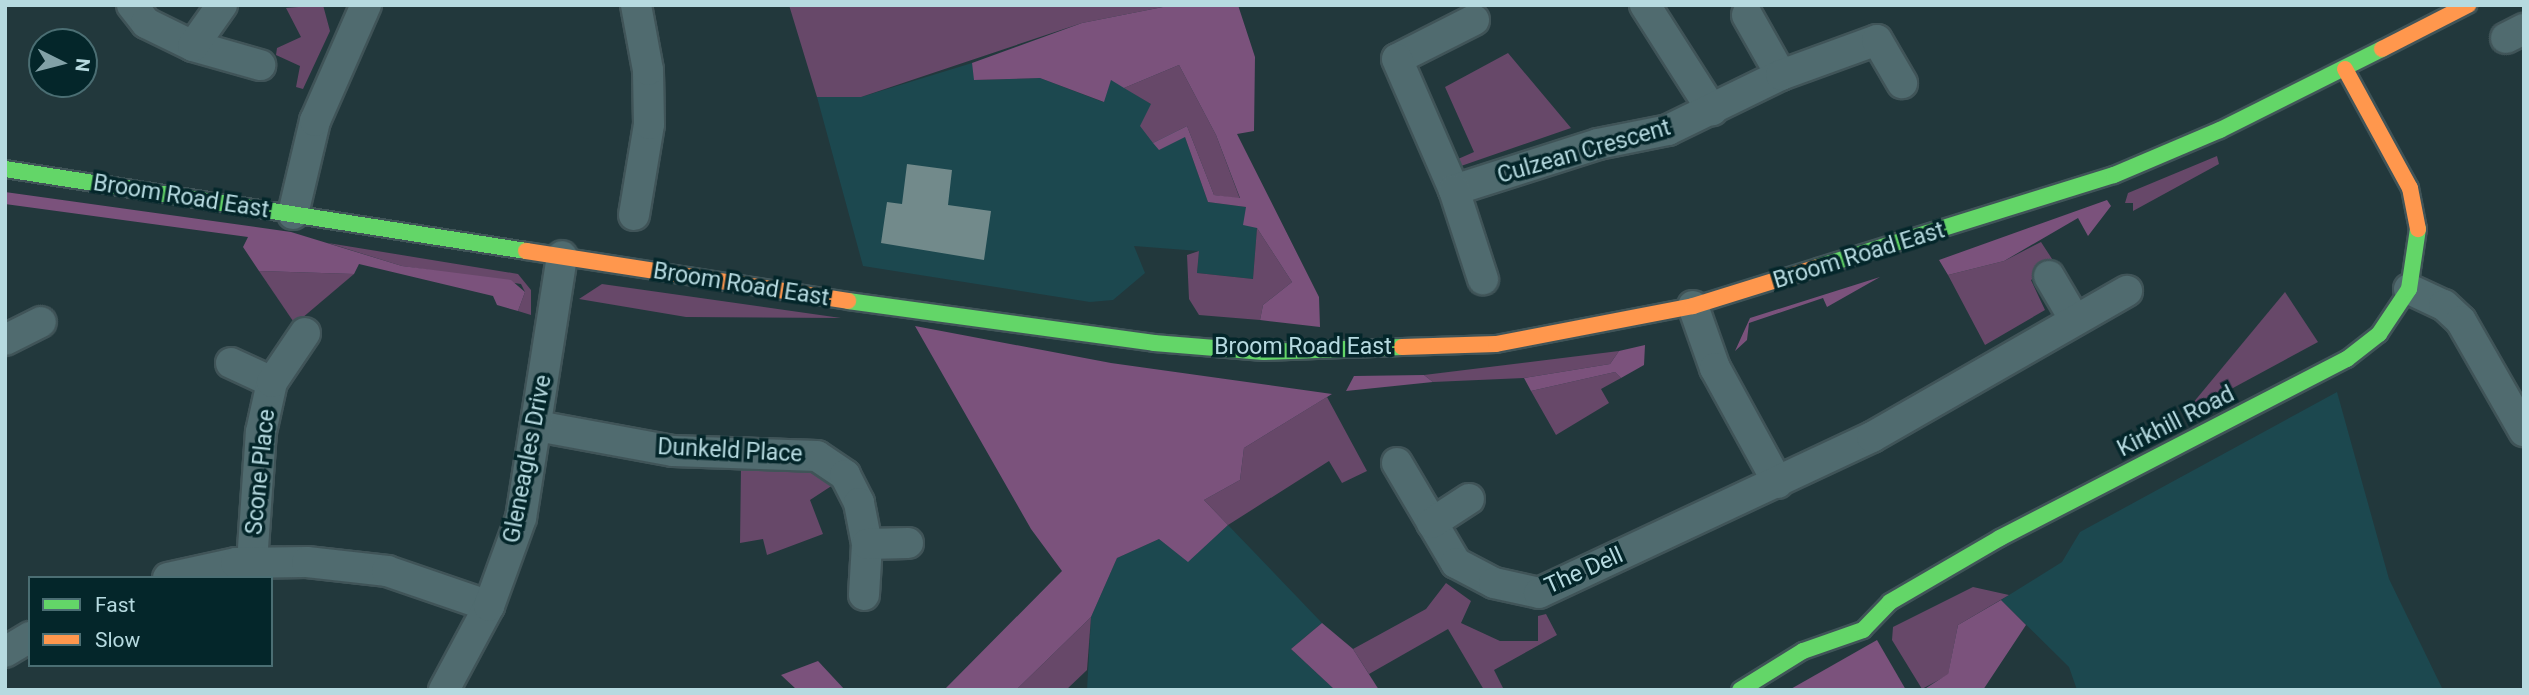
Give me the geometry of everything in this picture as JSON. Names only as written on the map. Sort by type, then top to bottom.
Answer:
[{"type":"street","points":[[132,5],[146,23],[193,46],[260,65]]},
{"type":"street","points":[[193,46],[222,5]]},
{"type":"street","points":[[293,215],[315,121],[366,5]]},
{"type":"street","points":[[635,215],[649,124],[648,70],[636,5]]},
{"type":"street","points":[[1644,5],[1712,110]]},
{"type":"street","name":"Broom Road East","points":[[5,169],[950,317],[1264,352],[1496,344],[1693,306],[2114,175],[2345,69],[2451,9]]},
{"type":"street","points":[[1747,15],[1781,75]]},
{"type":"street","points":[[1474,20],[1397,59],[1454,190],[1483,279]]},
{"type":"street","name":"Culzean Crescent","points":[[1454,190],[1598,144],[1668,130],[1781,75],[1877,40],[1902,83]]},
{"type":"street","name":"Kirkhill Road","points":[[1740,690],[1804,651],[1863,630],[1890,602],[2000,538],[2347,359],[2379,334],[2409,289],[2419,246],[2410,188],[2345,69]]},
{"type":"street","name":"Gleneagles Drive","points":[[444,690],[489,606],[521,518],[562,257]]},
{"type":"street","points":[[2049,275],[2075,320]]},
{"type":"street","points":[[2409,289],[2444,305],[2461,321],[2524,431]]},
{"type":"street","name":"The Dell","points":[[1397,463],[1456,563],[1494,583],[1539,593],[1872,437],[2127,291]]},
{"type":"street","points":[[1693,306],[1715,368],[1778,483]]},
{"type":"street","points":[[5,340],[41,323]]},
{"type":"street","name":"Scone Place","points":[[252,563],[261,432],[272,382],[305,333]]},
{"type":"street","name":"Scone Place","points":[[232,363],[272,382]]},
{"type":"street","name":"Dunkeld Place","points":[[537,426],[673,451],[817,456],[845,475],[859,503],[867,544],[864,595]]},
{"type":"street","points":[[1432,523],[1469,499]]},
{"type":"street","points":[[867,544],[908,543]]},
{"type":"street","points":[[178,576],[252,563],[387,571],[489,606]]},
{"type":"shaded area","points":[[323,5],[330,31],[303,89],[296,87],[300,66],[276,55],[277,48],[301,37],[286,8]]},
{"type":"shaded area","points":[[789,5],[1173,5],[1082,23],[861,97],[817,97]]},
{"type":"shaded area","points":[[1173,5],[1238,5],[1255,57],[1254,131],[1237,134],[1319,297],[1320,327],[1260,320],[1263,305],[1292,282],[1257,228],[1243,225],[1246,207],[1208,202],[1185,137],[1159,150],[1153,143],[1187,126],[1214,195],[1240,198],[1216,135],[1179,65],[1124,88],[1111,80],[1104,102],[1040,78],[974,80],[972,63],[1082,23]]},
{"type":"shaded area","points":[[1508,53],[1571,128],[1461,166],[1458,159],[1474,152],[1445,87]]},
{"type":"shaded area","points":[[972,63],[975,80],[1040,78],[1103,102],[1111,79],[1151,104],[1185,137],[1208,202],[1246,207],[1257,228],[1253,279],[1197,273],[1199,251],[1134,246],[1145,273],[1113,300],[1090,302],[863,266],[817,97],[861,97]]},
{"type":"shaded area","points":[[1179,65],[1216,135],[1240,199],[1214,195],[1187,126],[1153,143],[1140,126],[1151,104],[1124,88]]},
{"type":"shaded area","points":[[2217,156],[2219,164],[2133,211],[2133,203],[2125,203],[2128,193]]},
{"type":"shaded area","points":[[5,192],[291,232],[402,266],[511,280],[525,292],[518,311],[497,305],[493,296],[359,264],[354,274],[259,271],[243,247],[248,237],[5,204]]},
{"type":"shaded area","points":[[2107,200],[2111,206],[2088,236],[2078,218],[2004,261],[1948,275],[1939,260]]},
{"type":"shaded area","points":[[1257,228],[1292,282],[1263,305],[1260,320],[1199,315],[1189,299],[1187,255],[1199,251],[1197,273],[1253,279]]},
{"type":"shaded area","points":[[2041,242],[2056,265],[2031,280],[2045,310],[1985,345],[1948,275],[2004,261]]},
{"type":"shaded area","points":[[328,243],[518,274],[531,290],[531,315],[518,311],[525,292],[521,284],[402,266]]},
{"type":"shaded area","points":[[259,271],[354,274],[295,324]]},
{"type":"shaded area","points":[[1880,277],[1827,307],[1823,298],[1749,323],[1747,340],[1735,351],[1750,318]]},
{"type":"shaded area","points":[[602,284],[841,318],[686,317],[579,299]]},
{"type":"shaded area","points":[[2285,292],[2318,342],[2183,415]]},
{"type":"shaded area","points":[[915,326],[1111,363],[1332,394],[1244,448],[1240,480],[1204,500],[1228,525],[1188,562],[1159,539],[1117,558],[1091,617],[1016,690],[944,690],[1062,571],[1031,529]]},
{"type":"shaded area","points":[[1645,345],[1644,365],[1621,378],[1615,372],[1531,391],[1524,378],[1610,364],[1619,351]]},
{"type":"shaded area","points":[[1619,351],[1610,364],[1524,378],[1433,382],[1424,375]]},
{"type":"shaded area","points":[[1615,372],[1621,378],[1601,389],[1609,403],[1556,435],[1531,391]]},
{"type":"shaded area","points":[[1424,375],[1433,382],[1346,391],[1354,376]]},
{"type":"shaded area","points":[[2337,392],[2389,579],[2443,690],[2077,690],[2069,667],[2001,600],[2062,562],[2080,532]]},
{"type":"shaded area","points":[[1327,397],[1367,471],[1342,483],[1329,461],[1228,525],[1204,500],[1240,480],[1244,448]]},
{"type":"shaded area","points":[[741,466],[821,471],[836,483],[810,500],[823,534],[767,555],[763,539],[740,543]]},
{"type":"shaded area","points":[[1228,525],[1322,623],[1291,649],[1335,690],[1087,690],[1091,617],[1117,558],[1159,539],[1188,561]]},
{"type":"shaded area","points":[[1446,583],[1471,601],[1461,623],[1500,641],[1538,641],[1538,616],[1546,614],[1557,635],[1494,670],[1504,690],[1484,690],[1448,629],[1369,674],[1353,649],[1426,609]]},
{"type":"shaded area","points":[[1973,587],[2009,595],[1958,625],[1948,675],[1922,689],[1892,640],[1893,627]]},
{"type":"shaded area","points":[[2001,600],[2026,625],[1983,690],[1923,690],[1948,674],[1958,625]]},
{"type":"shaded area","points":[[1091,617],[1087,670],[1066,690],[1016,690]]},
{"type":"shaded area","points":[[1322,623],[1353,649],[1379,690],[1335,690],[1291,649]]},
{"type":"shaded area","points":[[1877,640],[1906,690],[1789,690]]},
{"type":"shaded area","points":[[818,661],[845,690],[797,690],[781,675]]},
{"type":"building","points":[[907,164],[952,170],[948,205],[991,211],[984,260],[881,243],[887,202],[902,204]]},
{"type":"traffic: fast","points":[[1818,267],[2114,175],[2220,130],[2382,49]]},
{"type":"traffic: fast","points":[[5,169],[526,251]]},
{"type":"traffic: fast","points":[[1740,690],[1803,651],[1863,630],[1890,602],[2000,538],[2347,359],[2379,334],[2409,289],[2418,229]]},
{"type":"traffic: fast","points":[[848,301],[1154,343],[1264,352],[1402,347]]},
{"type":"traffic: slow","points":[[2382,49],[2468,5]]},
{"type":"traffic: slow","points":[[2345,69],[2410,188],[2418,229]]},
{"type":"traffic: slow","points":[[526,251],[848,301]]},
{"type":"traffic: slow","points":[[1402,347],[1496,344],[1693,306],[1818,267]]}]
